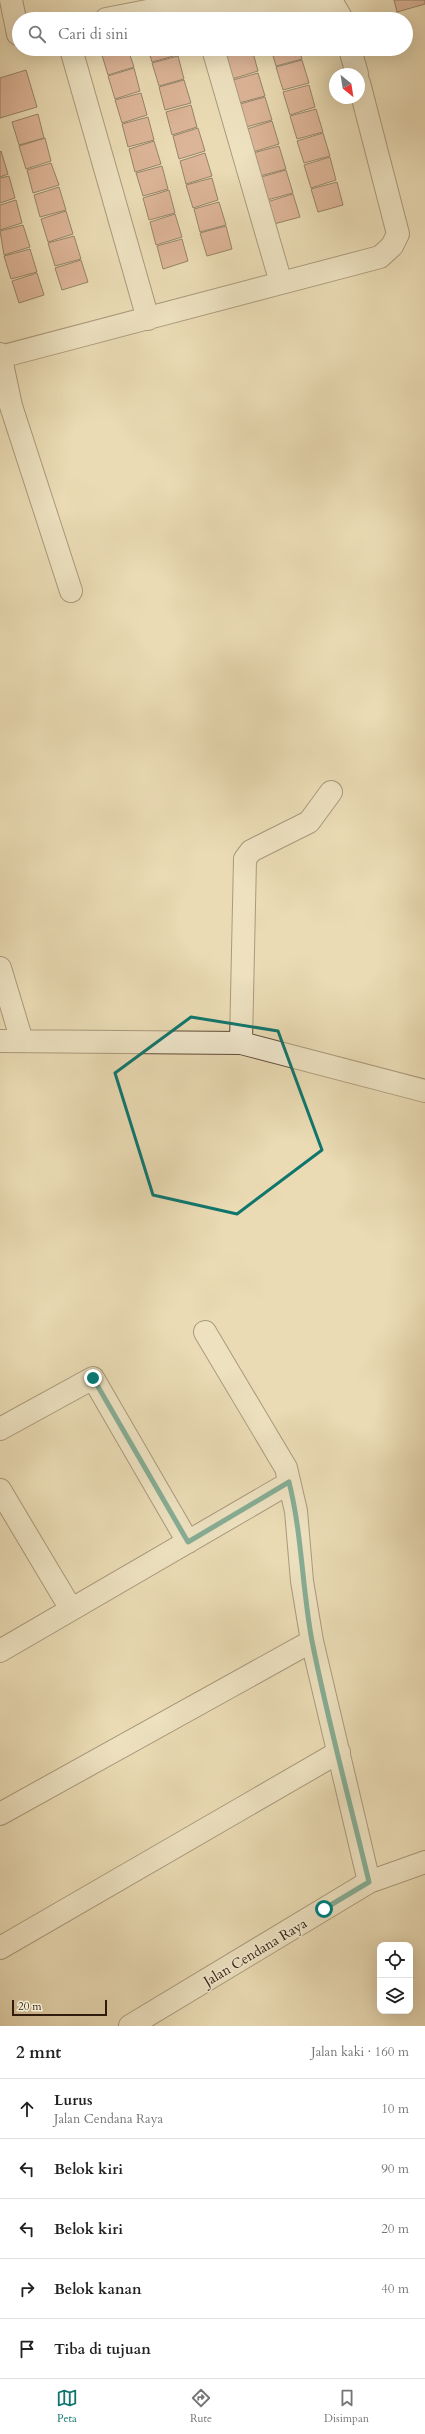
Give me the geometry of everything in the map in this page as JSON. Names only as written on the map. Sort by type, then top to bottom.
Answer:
[{"type":"street","points":[[11,0],[14,12]]},
{"type":"street","points":[[181,12],[332,2],[338,12]]},
{"type":"street","points":[[0,38],[12,35]]},
{"type":"street","points":[[73,56],[148,319]]},
{"type":"street","points":[[215,56],[281,283]]},
{"type":"street","points":[[352,56],[355,68]]},
{"type":"street","points":[[71,591],[11,406],[0,356],[148,319],[380,257],[392,246],[398,234],[364,104]]},
{"type":"street","points":[[241,1043],[245,858],[251,851],[309,822],[331,792]]},
{"type":"street","points":[[0,968],[22,1041]]},
{"type":"street","points":[[0,1041],[241,1043],[425,1091]]},
{"type":"street","points":[[205,1332],[286,1468],[296,1511],[302,1581],[312,1641],[369,1882]]},
{"type":"street","points":[[0,1429],[93,1378],[188,1542]]},
{"type":"street","points":[[0,1651],[289,1482]]},
{"type":"street","points":[[0,1490],[71,1609]]},
{"type":"street","points":[[0,1814],[312,1641]]},
{"type":"street","points":[[0,1948],[338,1752]]},
{"type":"street","name":"Jalan Cendana Raya","points":[[130,2026],[249,1956],[369,1882],[425,1862]]},
{"type":"highlighted area","points":[[191,1017],[278,1031],[322,1150],[237,1214],[153,1195],[115,1073]]},
{"type":"building","points":[[394,0],[425,0],[425,4],[397,12]]},
{"type":"building","points":[[102,56],[130,56],[134,67],[108,75]]},
{"type":"building","points":[[150,56],[173,56],[152,62]]},
{"type":"building","points":[[178,56],[184,79],[159,86],[152,63]]},
{"type":"building","points":[[226,56],[254,56],[258,71],[232,79]]},
{"type":"building","points":[[273,56],[301,56],[302,59],[276,66]]},
{"type":"building","points":[[302,60],[309,83],[283,90],[276,67]]},
{"type":"building","points":[[134,68],[140,91],[115,99],[108,76]]},
{"type":"building","points":[[26,70],[37,107],[0,118],[0,78]]},
{"type":"building","points":[[258,73],[265,96],[239,103],[233,80]]},
{"type":"building","points":[[184,80],[191,103],[165,110],[159,87]]},
{"type":"building","points":[[309,85],[315,107],[290,115],[283,92]]},
{"type":"building","points":[[141,93],[147,115],[122,123],[115,100]]},
{"type":"building","points":[[265,97],[272,120],[246,127],[240,104]]},
{"type":"building","points":[[191,105],[197,127],[172,135],[166,112]]},
{"type":"building","points":[[316,109],[323,132],[297,139],[290,116]]},
{"type":"building","points":[[38,114],[44,138],[19,145],[12,122]]},
{"type":"building","points":[[148,117],[154,140],[128,147],[122,124]]},
{"type":"building","points":[[272,121],[279,144],[253,152],[247,129]]},
{"type":"building","points":[[198,128],[205,151],[179,159],[173,136]]},
{"type":"building","points":[[323,133],[330,156],[304,163],[297,141]]},
{"type":"building","points":[[45,138],[51,161],[26,169],[19,146]]},
{"type":"building","points":[[154,141],[161,164],[135,172],[129,149]]},
{"type":"building","points":[[279,146],[286,169],[260,176],[253,153]]},
{"type":"building","points":[[1,151],[8,174],[0,177],[0,152]]},
{"type":"building","points":[[205,153],[212,176],[186,184],[180,161]]},
{"type":"building","points":[[330,157],[336,180],[311,188],[304,165]]},
{"type":"building","points":[[51,163],[59,185],[33,193],[27,170]]},
{"type":"building","points":[[162,166],[168,189],[143,196],[136,173]]},
{"type":"building","points":[[286,170],[293,193],[267,200],[261,177]]},
{"type":"building","points":[[9,176],[15,198],[0,203],[0,178]]},
{"type":"building","points":[[212,178],[218,200],[193,208],[186,185]]},
{"type":"building","points":[[337,182],[343,205],[318,212],[311,189]]},
{"type":"building","points":[[59,187],[66,210],[40,217],[34,195]]},
{"type":"building","points":[[169,190],[175,213],[149,220],[143,198]]},
{"type":"building","points":[[293,194],[300,217],[274,224],[267,202]]},
{"type":"building","points":[[16,200],[22,223],[0,230],[0,205]]},
{"type":"building","points":[[219,202],[226,225],[200,232],[194,209]]},
{"type":"building","points":[[66,211],[73,234],[48,242],[41,219]]},
{"type":"building","points":[[175,214],[182,237],[156,245],[150,222]]},
{"type":"building","points":[[23,225],[30,247],[4,255],[0,231]]},
{"type":"building","points":[[226,226],[232,249],[207,256],[200,233]]},
{"type":"building","points":[[74,236],[81,259],[55,266],[48,243]]},
{"type":"building","points":[[182,239],[188,261],[163,269],[157,246]]},
{"type":"building","points":[[30,249],[37,272],[11,279],[4,256]]},
{"type":"building","points":[[81,260],[88,282],[62,290],[55,268]]},
{"type":"building","points":[[37,273],[44,295],[19,303],[12,281]]},
{"type":"route","points":[[93,1378],[188,1542],[289,1482],[296,1511],[302,1581],[312,1641],[369,1882],[324,1909]]}]
